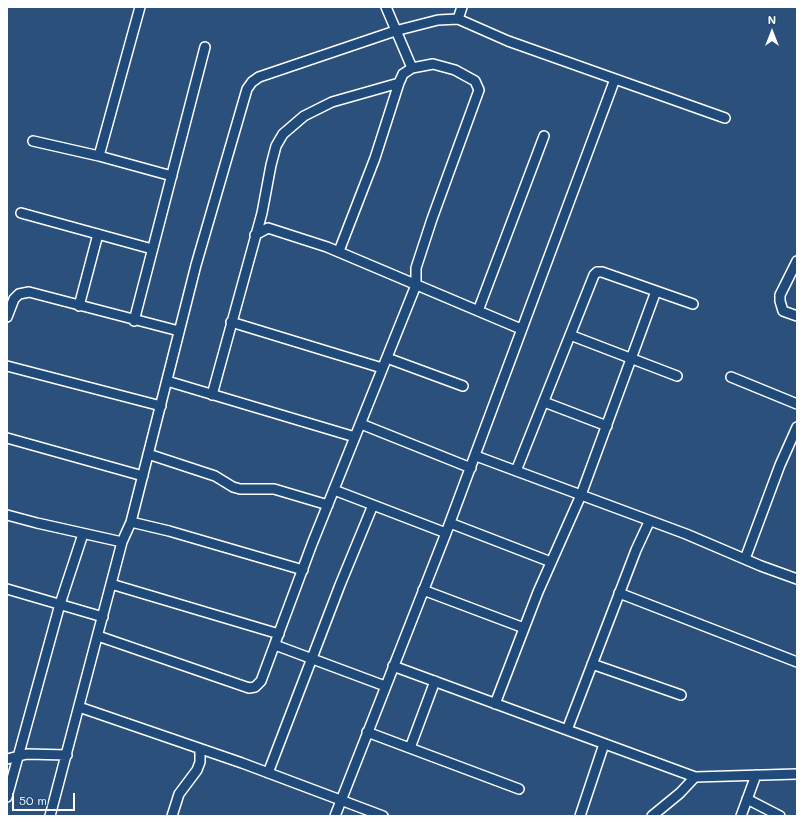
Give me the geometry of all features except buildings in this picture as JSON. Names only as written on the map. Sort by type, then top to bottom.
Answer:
[{"type":"street","points":[[99,156],[140,7]]},
{"type":"street","points":[[386,7],[412,68]]},
{"type":"street","points":[[458,19],[462,7]]},
{"type":"street","points":[[50,816],[122,542],[131,522],[209,216],[247,89],[252,82],[259,77],[395,31],[438,20],[458,19],[508,41],[725,118]]},
{"type":"street","points":[[134,321],[205,47]]},
{"type":"street","points":[[98,636],[248,688],[255,687],[261,681],[328,505],[416,285],[416,268],[432,219],[479,90],[475,81],[449,68],[432,64],[412,68],[403,74],[398,83],[375,158],[339,251]]},
{"type":"street","points":[[335,816],[476,456],[521,329],[615,79]]},
{"type":"street","points":[[212,394],[255,235],[276,146],[283,134],[290,126],[304,116],[332,102],[398,83]]},
{"type":"street","points":[[478,311],[544,136]]},
{"type":"street","points":[[33,141],[99,156],[172,176]]},
{"type":"street","points":[[21,213],[152,249]]},
{"type":"street","points":[[255,235],[268,228],[339,251],[521,329]]},
{"type":"street","points":[[79,306],[98,234]]},
{"type":"street","points":[[797,261],[780,295],[780,301],[783,311],[797,316]]},
{"type":"street","points":[[516,471],[594,275],[597,272],[602,272],[693,304]]},
{"type":"street","points":[[495,704],[551,562],[581,495],[632,360],[656,291]]},
{"type":"street","points":[[7,317],[14,299],[19,294],[29,292],[134,321],[179,331]]},
{"type":"street","points":[[231,322],[382,368]]},
{"type":"street","points":[[570,335],[677,376]]},
{"type":"street","points":[[387,358],[463,386]]},
{"type":"street","points":[[7,366],[161,406]]},
{"type":"street","points":[[731,377],[797,404]]},
{"type":"street","points":[[167,381],[355,437]]},
{"type":"street","points":[[544,402],[607,426]]},
{"type":"street","points":[[361,424],[471,468]]},
{"type":"street","points":[[745,559],[780,464],[797,427]]},
{"type":"street","points":[[7,438],[142,476]]},
{"type":"street","points":[[148,454],[215,476],[240,490],[274,489],[328,505]]},
{"type":"street","points":[[476,456],[649,522],[686,534],[797,579]]},
{"type":"street","points":[[334,490],[446,533]]},
{"type":"street","points":[[268,773],[313,659],[340,585],[373,505]]},
{"type":"street","points":[[7,514],[83,534],[122,542]]},
{"type":"street","points":[[131,522],[169,531],[303,570]]},
{"type":"street","points":[[567,730],[619,593],[649,522]]},
{"type":"street","points":[[450,523],[551,562]]},
{"type":"street","points":[[7,797],[60,604],[83,534]]},
{"type":"street","points":[[111,584],[279,634]]},
{"type":"street","points":[[7,588],[103,616]]},
{"type":"street","points":[[423,590],[524,628]]},
{"type":"street","points":[[619,593],[797,662]]},
{"type":"street","points":[[275,645],[385,686]]},
{"type":"street","points":[[592,664],[681,695]]},
{"type":"street","points":[[393,666],[695,777],[797,774]]},
{"type":"street","points":[[410,748],[435,681]]},
{"type":"street","points":[[79,707],[268,773],[383,816]]},
{"type":"street","points":[[367,732],[519,789]]},
{"type":"street","points":[[580,816],[604,744]]},
{"type":"street","points":[[172,816],[179,794],[198,770],[200,762],[200,749]]},
{"type":"street","points":[[7,759],[19,756],[54,753],[67,754]]},
{"type":"street","points":[[741,816],[756,775]]},
{"type":"street","points":[[652,816],[680,793],[695,777]]},
{"type":"street","points":[[747,799],[780,816]]}]
